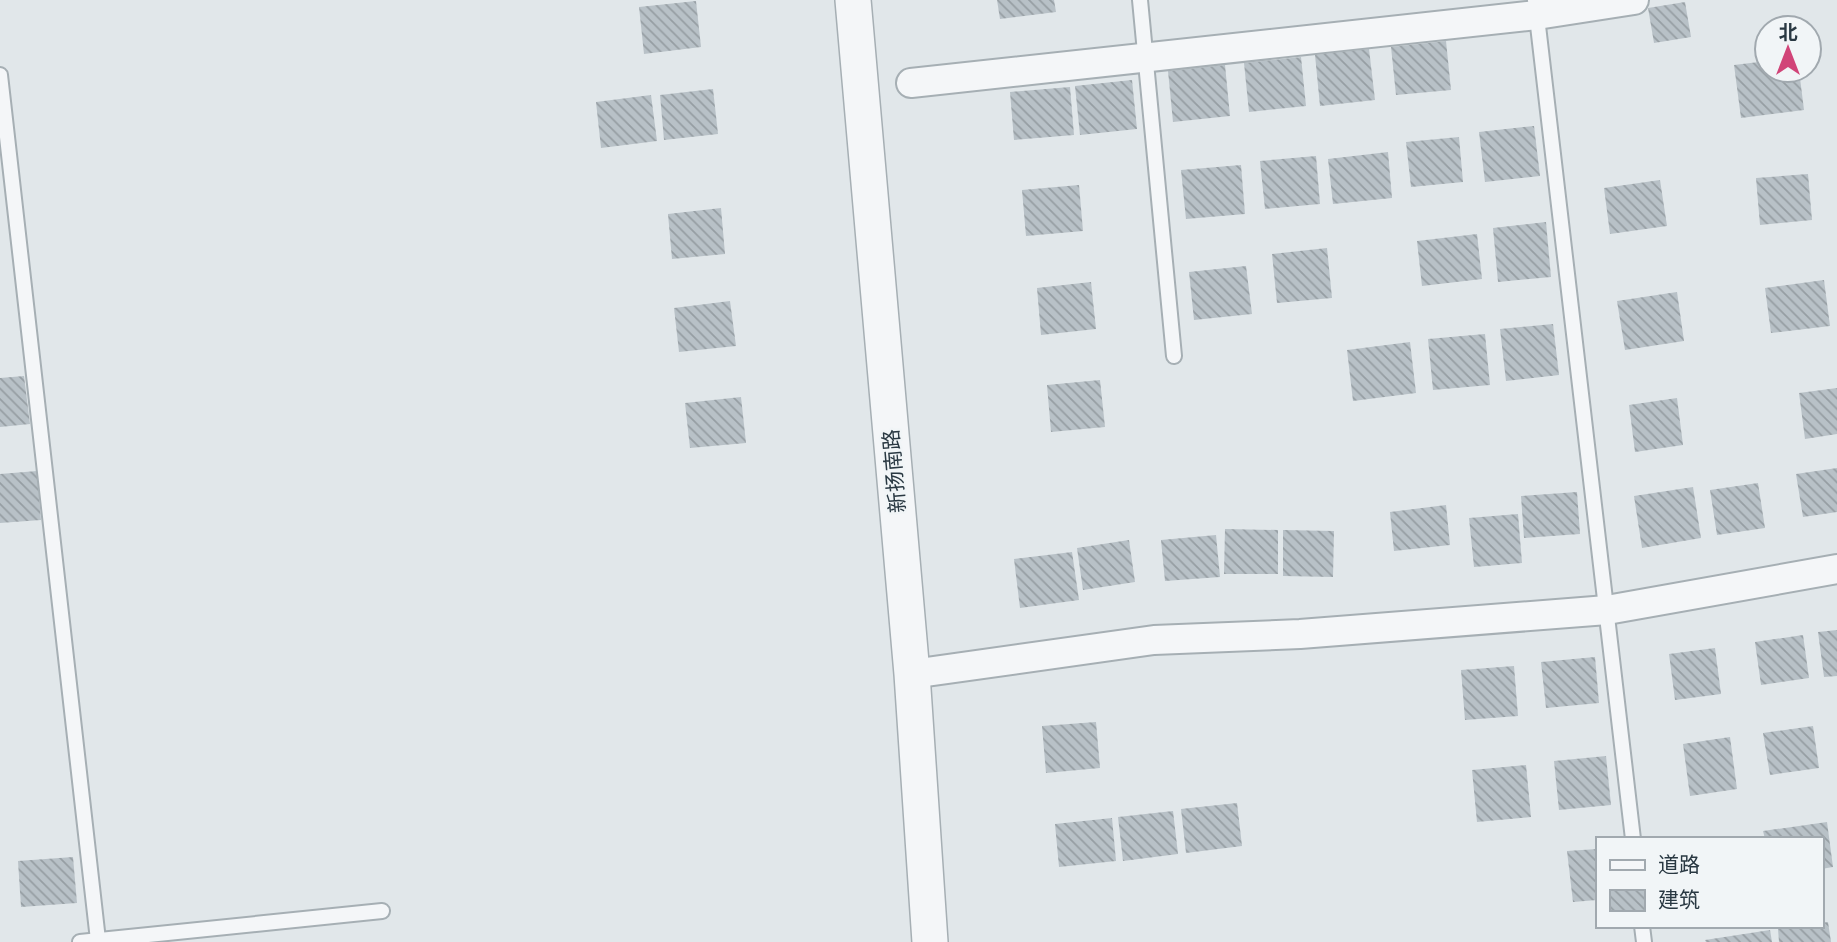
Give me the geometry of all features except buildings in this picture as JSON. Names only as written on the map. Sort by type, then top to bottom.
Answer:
[{"type":"street","name":"新扬南路","points":[[853,0],[912,674],[930,942]]},
{"type":"street","points":[[911,83],[1536,8],[1634,0]]},
{"type":"street","points":[[912,674],[1154,640],[1300,634],[1607,610],[1837,569]]},
{"type":"lane","points":[[1140,0],[1174,356]]},
{"type":"lane","points":[[1536,8],[1633,837]]},
{"type":"lane","points":[[0,75],[98,940]]},
{"type":"lane","points":[[79,942],[382,911]]}]
